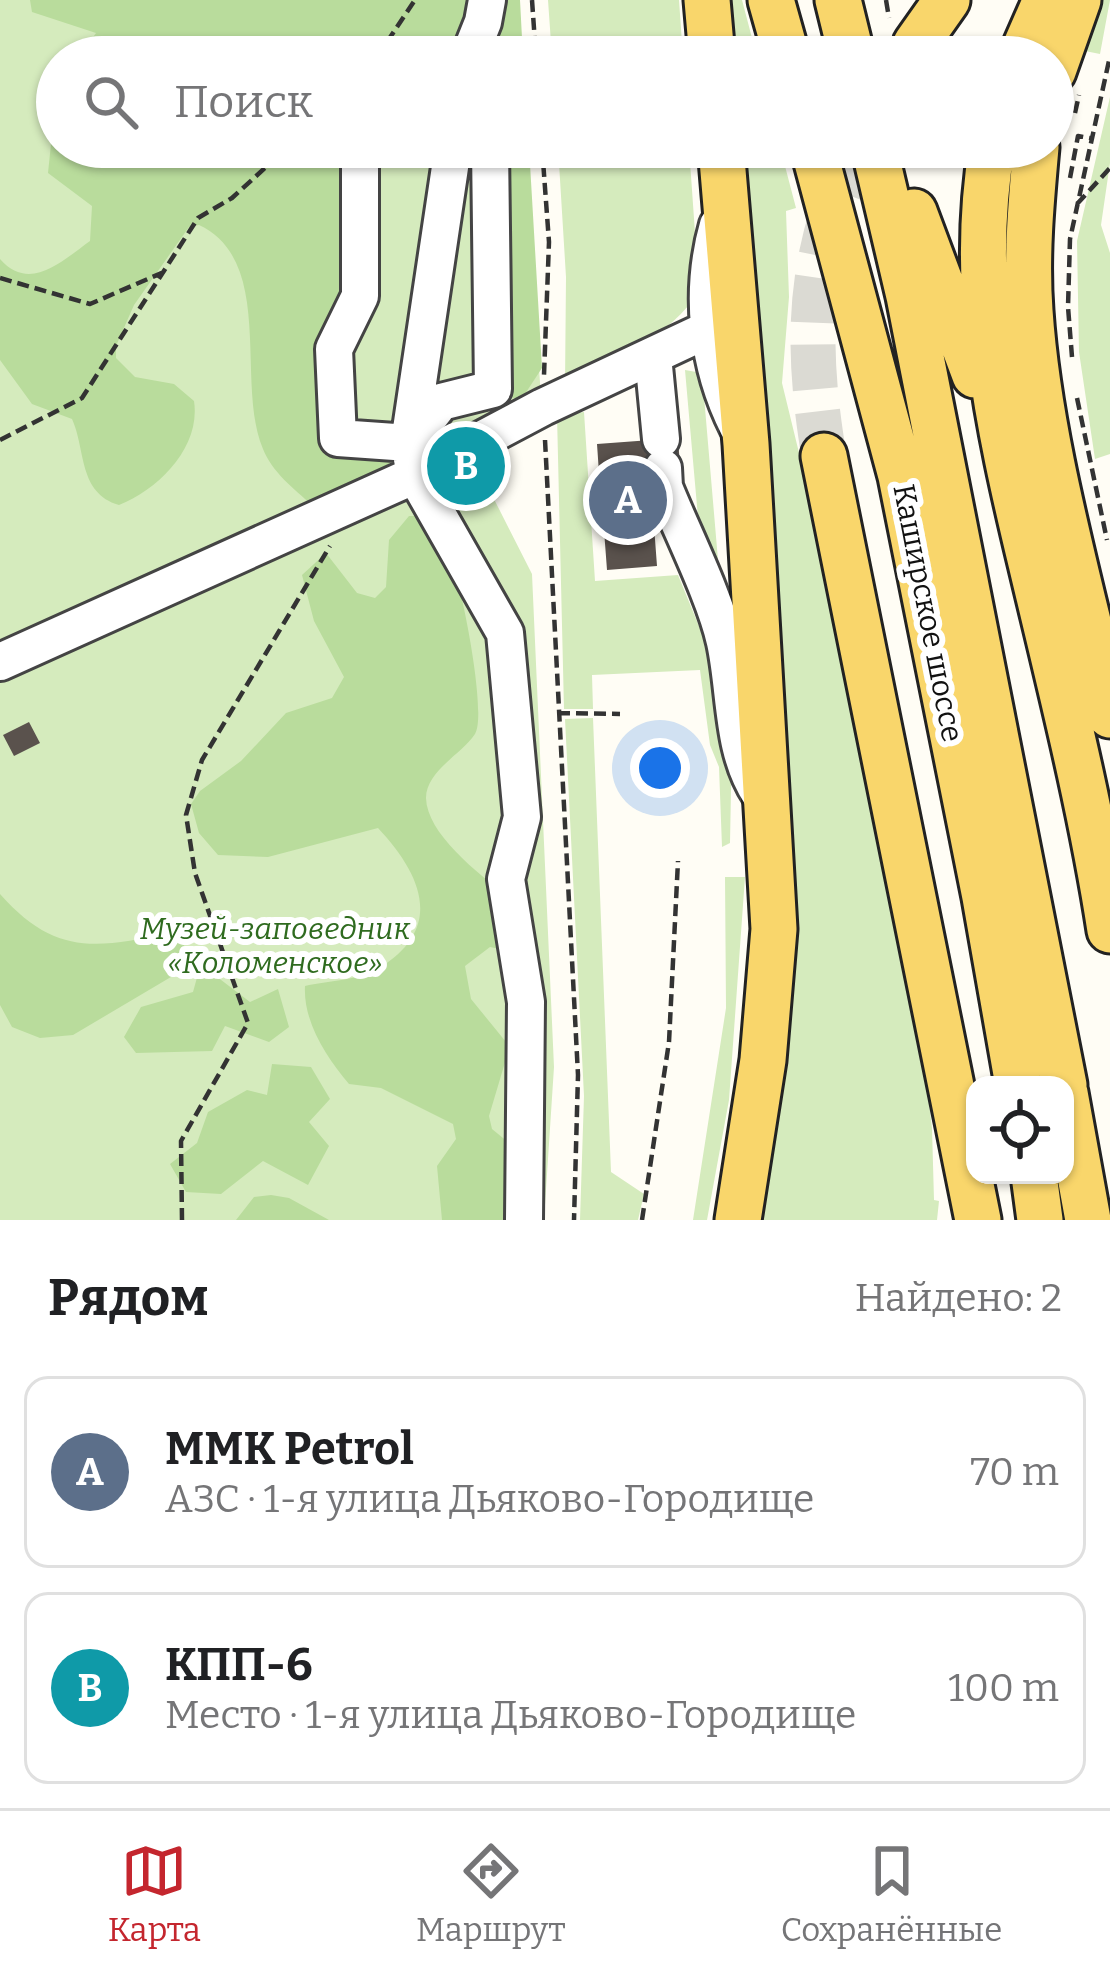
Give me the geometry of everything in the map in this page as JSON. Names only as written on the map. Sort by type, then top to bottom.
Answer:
[{"type":"main road","points":[[706,0],[710,36]]},
{"type":"main road","points":[[771,0],[782,36]]},
{"type":"main road","points":[[922,36],[947,0]]},
{"type":"main road","points":[[1030,36],[1046,0]]},
{"type":"main road","points":[[1065,36],[1078,0]]},
{"type":"main road","points":[[723,168],[746,444],[774,929],[763,1060],[738,1220]]},
{"type":"main road","name":"Каширское шоссе","points":[[819,168],[901,476],[1016,1076]]},
{"type":"main road","name":"Каширское шоссе","points":[[879,168],[914,319],[1061,1076]]},
{"type":"main road","points":[[898,168],[1004,451]]},
{"type":"main road","points":[[988,168],[983,201],[982,291],[1004,451],[1098,849],[1110,930]]},
{"type":"main road","points":[[1048,168],[1029,223],[1030,310],[1039,394],[1110,715]]},
{"type":"main road","points":[[824,456],[978,1220]]},
{"type":"main road","points":[[948,1220],[957,1108]]},
{"type":"main road","name":"Каширское шоссе","points":[[1074,1144],[1088,1220]]},
{"type":"main road","points":[[1035,1184],[1040,1220]]},
{"type":"street","points":[[476,36],[487,0]]},
{"type":"street","points":[[360,168],[360,296],[334,349],[338,438],[412,459]]},
{"type":"street","points":[[450,168],[412,459],[505,633],[522,818],[506,879],[526,1002],[524,1220]]},
{"type":"street","points":[[412,459],[441,402],[493,388],[490,168]]},
{"type":"street","points":[[726,198],[710,252],[709,328],[719,391],[746,444]]},
{"type":"street","points":[[0,662],[358,500],[412,459],[544,407],[709,328]]},
{"type":"street","points":[[653,356],[664,487],[725,639],[748,777],[770,808]]},
{"type":"path","points":[[391,36],[415,0]]},
{"type":"path","points":[[532,0],[535,36]]},
{"type":"path","points":[[1110,56],[1070,239],[1068,307],[1073,378],[1110,557]]},
{"type":"path","points":[[1074,138],[1090,139]]},
{"type":"path","points":[[0,440],[82,398],[198,218],[232,198],[264,168]]},
{"type":"path","points":[[544,168],[549,242],[544,407],[578,1075],[574,1220]]},
{"type":"path","points":[[1077,205],[1110,168]]},
{"type":"path","points":[[0,278],[90,304],[164,272]]},
{"type":"path","points":[[182,1220],[182,1141],[248,1023],[195,873],[186,815],[202,760],[358,500]]},
{"type":"path","points":[[558,713],[620,713]]},
{"type":"path","points":[[642,1220],[670,1042],[678,861]]},
{"type":"green space","name":"Музей-заповедник «Коломенское»","points":[[0,0],[513,0],[516,36],[36,36],[36,168],[525,168],[541,397],[463,438],[532,574],[554,1067],[544,1220],[0,1220]]},
{"type":"green space","points":[[30,0],[520,0],[522,36],[94,36],[96,33],[32,12]]},
{"type":"green space","points":[[548,0],[679,0],[682,36],[551,36]]},
{"type":"green space","points":[[722,0],[742,0],[751,36],[726,36]]},
{"type":"green space","points":[[1098,0],[1110,0],[1100,54],[1080,50]]},
{"type":"green space","points":[[1110,97],[1110,163],[1101,225],[1110,253],[1110,454],[1095,459],[1079,352],[1077,241]]},
{"type":"green space","points":[[49,168],[357,168],[361,219],[336,335],[317,377],[319,387],[395,457],[357,501],[312,505],[267,457],[255,422],[246,295],[238,266],[223,242],[199,225],[189,227],[134,305],[116,346],[116,358],[135,377],[174,384],[194,401],[191,434],[174,464],[134,498],[119,505],[96,491],[72,419],[32,404],[0,360],[0,259],[11,269],[34,274],[90,241],[92,206],[48,173]]},
{"type":"green space","points":[[490,168],[530,168],[542,368],[521,400],[501,388]]},
{"type":"green space","points":[[559,168],[690,168],[699,290],[657,334],[565,384],[566,277]]},
{"type":"green space","points":[[738,168],[786,168],[796,208],[786,211],[789,297],[782,383],[837,609],[923,1053],[934,1200],[939,1201],[937,1220],[759,1220]]},
{"type":"green space","points":[[685,370],[702,373],[721,595],[700,540]]},
{"type":"green space","points":[[584,412],[595,581],[678,575],[717,670],[732,738],[730,843],[722,847],[719,767],[710,745],[700,670],[592,675],[593,709],[564,709],[557,415]]},
{"type":"green space","points":[[409,516],[426,516],[447,546],[465,611],[478,699],[475,734],[438,771],[428,788],[429,814],[450,846],[527,912],[505,950],[490,947],[465,966],[471,999],[506,1042],[506,1059],[489,1116],[492,1129],[514,1147],[505,1191],[506,1220],[442,1220],[437,1166],[456,1139],[453,1124],[381,1088],[349,1084],[325,1051],[308,1013],[305,986],[371,972],[400,952],[413,936],[420,901],[415,882],[393,846],[378,828],[268,857],[218,855],[199,833],[191,804],[286,713],[332,698],[344,677],[314,621],[302,575],[326,553],[357,593],[375,598],[386,587],[389,540]]},
{"type":"green space","points":[[593,718],[611,1172],[644,1194],[638,1220],[580,1220],[584,1096],[565,719]]},
{"type":"green space","points":[[725,877],[745,877],[729,1100],[707,1220],[693,1220],[726,1008]]},
{"type":"green space","points":[[0,894],[39,928],[77,942],[119,942],[169,933],[184,944],[186,962],[176,974],[73,1035],[40,1038],[12,1027],[0,1005]]},
{"type":"green space","points":[[208,970],[250,1002],[278,989],[289,1027],[269,1042],[225,1026],[212,1051],[136,1053],[124,1037],[141,1007],[193,992],[198,974]]},
{"type":"green space","points":[[272,1064],[311,1067],[330,1099],[309,1122],[329,1146],[308,1185],[263,1161],[221,1194],[186,1192],[170,1164],[197,1143],[208,1112],[247,1090],[267,1095]]},
{"type":"green space","points":[[254,1197],[289,1198],[329,1220],[236,1220]]},
{"type":"building","points":[[678,438],[680,466],[635,470],[640,527],[654,526],[657,566],[607,570],[604,530],[620,529],[615,472],[599,473],[597,444]]},
{"type":"building","points":[[29,722],[40,743],[14,756],[3,735]]},
{"type":"tunnel","points":[[824,456],[814,374],[815,298],[829,224],[850,168]]},
{"type":"place","name":"КПП-6","points":[[466,466]]},
{"type":"place","name":"ММК Petrol","points":[[628,500]]}]
